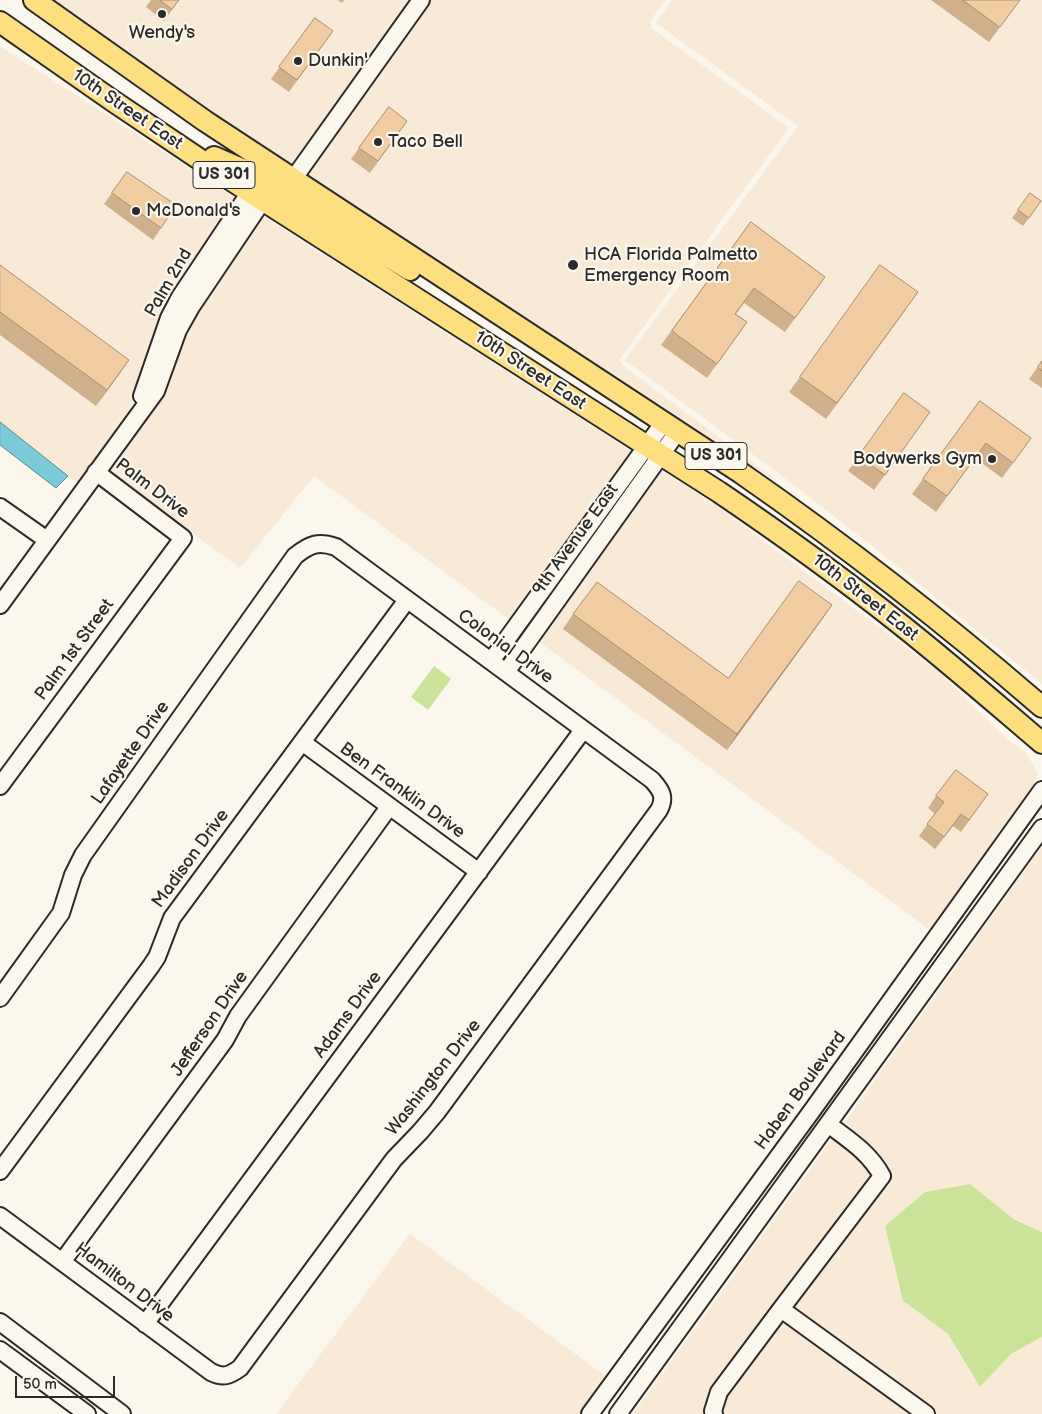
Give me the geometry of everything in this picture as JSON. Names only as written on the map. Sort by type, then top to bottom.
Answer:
[{"type":"main road","name":"10th Street East","points":[[34,0],[205,121],[508,319],[801,514],[918,602],[1042,707]]},
{"type":"main road","name":"10th Street East","points":[[0,22],[157,132],[654,450],[769,526],[900,624],[1042,743]]},
{"type":"main road","points":[[157,132],[256,176],[279,180],[294,178]]},
{"type":"main road","points":[[257,196],[277,193],[298,201],[431,284],[508,319]]},
{"type":"main road","points":[[769,526],[791,528],[799,532],[896,599],[911,603],[918,602]]},
{"type":"street","points":[[294,178],[421,0]]},
{"type":"street","name":"Palm 2nd","points":[[0,605],[128,430],[145,391],[169,318],[180,297],[257,196]]},
{"type":"street","name":"9th Avenue East","points":[[491,661],[671,427]]},
{"type":"street","name":"9th Avenue East","points":[[506,672],[654,450]]},
{"type":"street","name":"Palm Drive","points":[[96,472],[183,538]]},
{"type":"street","points":[[0,507],[47,540]]},
{"type":"street","name":"Palm 1st Street","points":[[0,786],[183,538]]},
{"type":"street","name":"Colonial Drive","points":[[314,545],[324,543],[336,547],[652,780],[660,788],[663,796]]},
{"type":"street","name":"Lafayette Drive","points":[[0,998],[62,913],[73,875],[83,855],[295,556],[304,549],[314,545]]},
{"type":"street","name":"Madison Drive","points":[[0,1171],[151,966],[157,957],[172,918],[407,600]]},
{"type":"street","name":"Adams Drive","points":[[145,1324],[583,730]]},
{"type":"street","name":"Ben Franklin Drive","points":[[302,742],[479,872]]},
{"type":"street","name":"Haben Boulevard","points":[[590,1414],[811,1112],[1042,790]]},
{"type":"street","name":"Washington Drive","points":[[226,1376],[240,1368],[394,1159],[436,1112],[659,810],[663,804],[663,796]]},
{"type":"street","name":"Jefferson Drive","points":[[62,1262],[225,1040],[238,1016],[389,807]]},
{"type":"street","points":[[618,1414],[1042,828]]},
{"type":"street","points":[[714,1414],[713,1411],[718,1392],[882,1176],[875,1162],[859,1147],[828,1124]]},
{"type":"street","name":"Hamilton Drive","points":[[0,1216],[210,1372],[218,1376],[226,1376]]},
{"type":"street","points":[[781,1309],[926,1414]]},
{"type":"street","points":[[0,1322],[122,1414]]},
{"type":"street","points":[[0,1350],[87,1414]]},
{"type":"shaded area","points":[[52,0],[412,0],[292,168],[210,115],[69,16]]},
{"type":"shaded area","points":[[429,0],[665,0],[651,20],[651,28],[789,128],[619,360],[622,365],[780,483],[651,405],[304,176]]},
{"type":"shaded area","points":[[672,0],[1042,0],[1042,684],[866,541],[778,473],[625,360],[798,126],[656,23]]},
{"type":"shaded area","points":[[0,46],[237,199],[138,389],[122,427],[79,483],[67,476],[0,422]]},
{"type":"shaded area","points":[[261,215],[634,453],[511,621],[314,476],[240,568],[106,470],[130,439],[132,440],[197,310]]},
{"type":"shaded area","points":[[659,469],[717,506],[940,673],[1007,739],[1025,752],[1038,773],[1026,801],[930,930],[537,640]]},
{"type":"shaded area","points":[[1042,846],[1042,1232],[1015,1220],[970,1184],[885,1226],[903,1301],[948,1334],[980,1387],[1011,1354],[1042,1337],[1042,1414],[934,1414],[933,1411],[791,1307],[888,1172],[880,1157],[864,1140],[843,1125]]},
{"type":"shaded area","points":[[833,1138],[869,1167],[873,1176],[706,1414],[633,1414]]},
{"type":"shaded area","points":[[410,1234],[607,1377],[581,1414],[276,1414]]},
{"type":"shaded area","points":[[782,1319],[913,1414],[722,1414],[721,1410],[725,1395]]},
{"type":"green space","points":[[434,666],[451,679],[428,710],[411,697]]},
{"type":"green space","points":[[970,1184],[1015,1220],[1042,1232],[1042,1337],[1011,1354],[980,1387],[948,1334],[903,1301],[885,1226],[925,1192]]},
{"type":"water","points":[[0,422],[68,476],[56,488],[0,445]]},
{"type":"building","points":[[160,0],[179,0],[172,9]]},
{"type":"building","points":[[963,0],[1020,0],[1000,27]]},
{"type":"building","name":"Dunkin'","points":[[315,18],[333,31],[297,80],[279,67]]},
{"type":"building","name":"Taco Bell","points":[[389,107],[407,121],[378,161],[359,148]]},
{"type":"building","points":[[127,172],[176,205],[161,228],[112,193]]},
{"type":"building","points":[[1030,193],[1041,201],[1029,218],[1018,210]]},
{"type":"building","points":[[751,222],[825,277],[795,318],[754,288],[735,314],[747,322],[717,364],[672,331]]},
{"type":"building","points":[[0,265],[129,360],[107,390],[0,312]]},
{"type":"building","points":[[880,265],[918,292],[837,403],[800,377]]},
{"type":"building","points":[[1042,361],[1042,371],[1038,367]]},
{"type":"building","points":[[904,393],[930,412],[885,475],[859,456]]},
{"type":"building","points":[[980,401],[1031,438],[1013,463],[986,443],[947,496],[923,479]]},
{"type":"building","points":[[799,581],[832,605],[737,734],[573,614],[597,582],[728,678]]},
{"type":"building","points":[[956,770],[988,794],[969,820],[961,814],[944,837],[927,824],[944,802],[936,796]]},
{"type":"place","name":"Wendy's","points":[[162,14]]},
{"type":"place","name":"Dunkin'","points":[[298,61]]},
{"type":"place","name":"Taco Bell","points":[[378,142]]},
{"type":"place","name":"McDonald's","points":[[136,211]]},
{"type":"place","name":"HCA Florida Palmetto Emergency Room","points":[[573,265]]},
{"type":"place","name":"Bodywerks Gym","points":[[992,459]]}]
